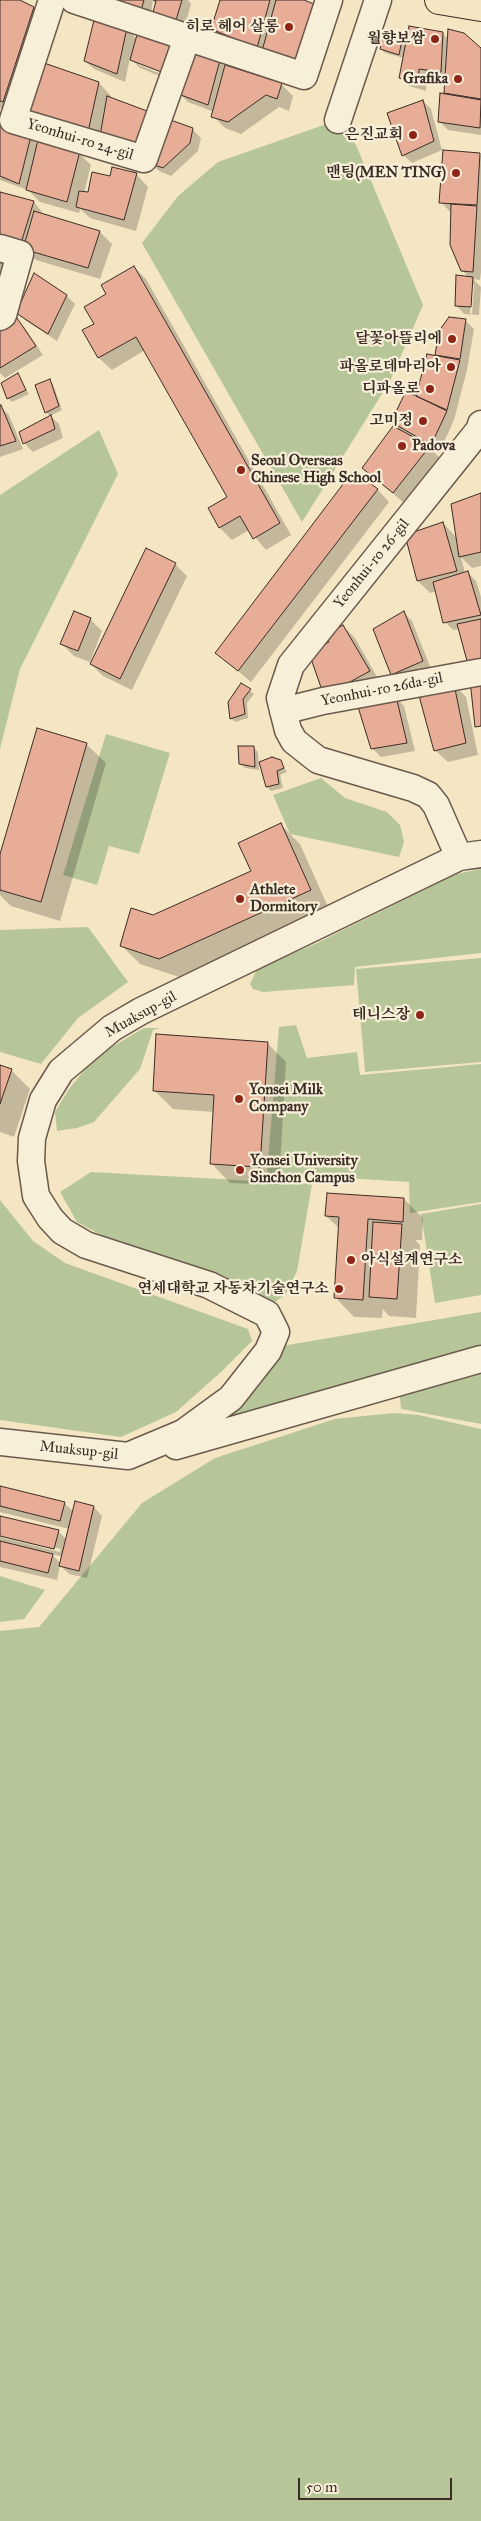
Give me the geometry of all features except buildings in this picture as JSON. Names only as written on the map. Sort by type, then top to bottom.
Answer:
[{"type":"main road","points":[[439,0],[481,8]]},
{"type":"street","name":"Yeonhui-ro 24-gil","points":[[52,0],[13,120],[144,159],[187,38]]},
{"type":"street","points":[[74,0],[304,76],[329,0]]},
{"type":"street","points":[[338,120],[378,0]]},
{"type":"street","points":[[0,248],[20,254],[3,315],[0,316]]},
{"type":"street","name":"Yeonhui-ro 26-gil","points":[[283,711],[280,698],[291,665],[481,429],[481,424]]},
{"type":"street","name":"Yeonhui-ro 26da-gil","points":[[283,711],[323,701],[481,672]]},
{"type":"street","name":"Muaksup-gil","points":[[0,1442],[128,1456],[183,1433],[232,1398],[273,1342],[276,1332],[273,1323],[266,1314],[209,1285],[86,1245],[62,1231],[36,1196],[32,1161],[32,1138],[43,1100],[61,1072],[112,1028],[470,856],[428,795],[416,789],[318,760],[294,741],[288,730],[283,711]]},
{"type":"street","points":[[171,1438],[174,1446],[481,1359]]},
{"type":"green space","points":[[338,120],[356,145],[423,305],[390,381],[302,522],[142,243],[178,196],[218,162]]},
{"type":"green space","points":[[99,430],[118,474],[20,669],[0,749],[0,495]]},
{"type":"green space","points":[[106,734],[170,753],[139,854],[109,846],[97,885],[63,875]]},
{"type":"green space","points":[[321,778],[345,798],[387,812],[400,825],[404,842],[399,857],[290,834],[273,795]]},
{"type":"green space","points":[[481,869],[481,953],[355,967],[354,985],[263,992],[253,989],[250,984],[257,969],[317,943],[456,874]]},
{"type":"green space","points":[[88,927],[128,982],[78,1018],[41,1064],[0,1052],[0,930]]},
{"type":"green space","name":"테니스장","points":[[481,958],[481,1062],[365,1072],[356,969]]},
{"type":"green space","points":[[296,1025],[307,1058],[357,1052],[360,1075],[481,1064],[481,1202],[410,1213],[409,1182],[267,1173],[279,1027]]},
{"type":"green space","points":[[144,1028],[160,1028],[153,1030],[140,1069],[94,1122],[77,1128],[57,1131],[55,1112],[69,1089],[95,1057]]},
{"type":"green space","points":[[91,1172],[312,1184],[297,1271],[286,1294],[271,1305],[118,1244],[77,1222],[60,1192]]},
{"type":"green space","points":[[0,1200],[33,1241],[65,1263],[248,1329],[252,1341],[176,1412],[121,1437],[0,1420]]},
{"type":"green space","points":[[481,1204],[481,1295],[435,1303],[421,1214]]},
{"type":"green space","points":[[481,1312],[481,1354],[213,1428],[282,1346]]},
{"type":"green space","points":[[481,1365],[481,1424],[401,1409],[399,1387]]},
{"type":"green space","points":[[394,1413],[419,1415],[481,1429],[481,2521],[0,2521],[0,1631],[39,1627],[142,1503],[215,1458],[335,1419]]},
{"type":"green space","points":[[0,1576],[45,1590],[24,1619],[0,1622]]},
{"type":"place","name":"히로 헤어 살롱","points":[[289,27]]},
{"type":"place","name":"월향보쌈","points":[[435,39]]},
{"type":"place","name":"Grafika","points":[[458,79]]},
{"type":"place","name":"은진교회","points":[[413,135]]},
{"type":"place","name":"맨팅(MEN TING)","points":[[456,173]]},
{"type":"place","name":"달꽃아뜰리에","points":[[452,339]]},
{"type":"place","name":"파올로데마리아","points":[[451,367]]},
{"type":"place","name":"디파올로","points":[[430,389]]},
{"type":"place","name":"고미정","points":[[423,421]]},
{"type":"place","name":"Padova","points":[[402,446]]},
{"type":"place","name":"Seoul Overseas Chinese High School","points":[[241,470]]},
{"type":"place","name":"Athlete Dormitory","points":[[240,899]]},
{"type":"place","name":"테니스장","points":[[420,1015]]},
{"type":"place","name":"Yonsei Milk Company","points":[[239,1099]]},
{"type":"place","name":"Yonsei University Sinchon Campus","points":[[240,1170]]},
{"type":"place","name":"아식설계연구소","points":[[351,1260]]},
{"type":"place","name":"연세대학교 자동차기술연구소","points":[[339,1289]]}]
